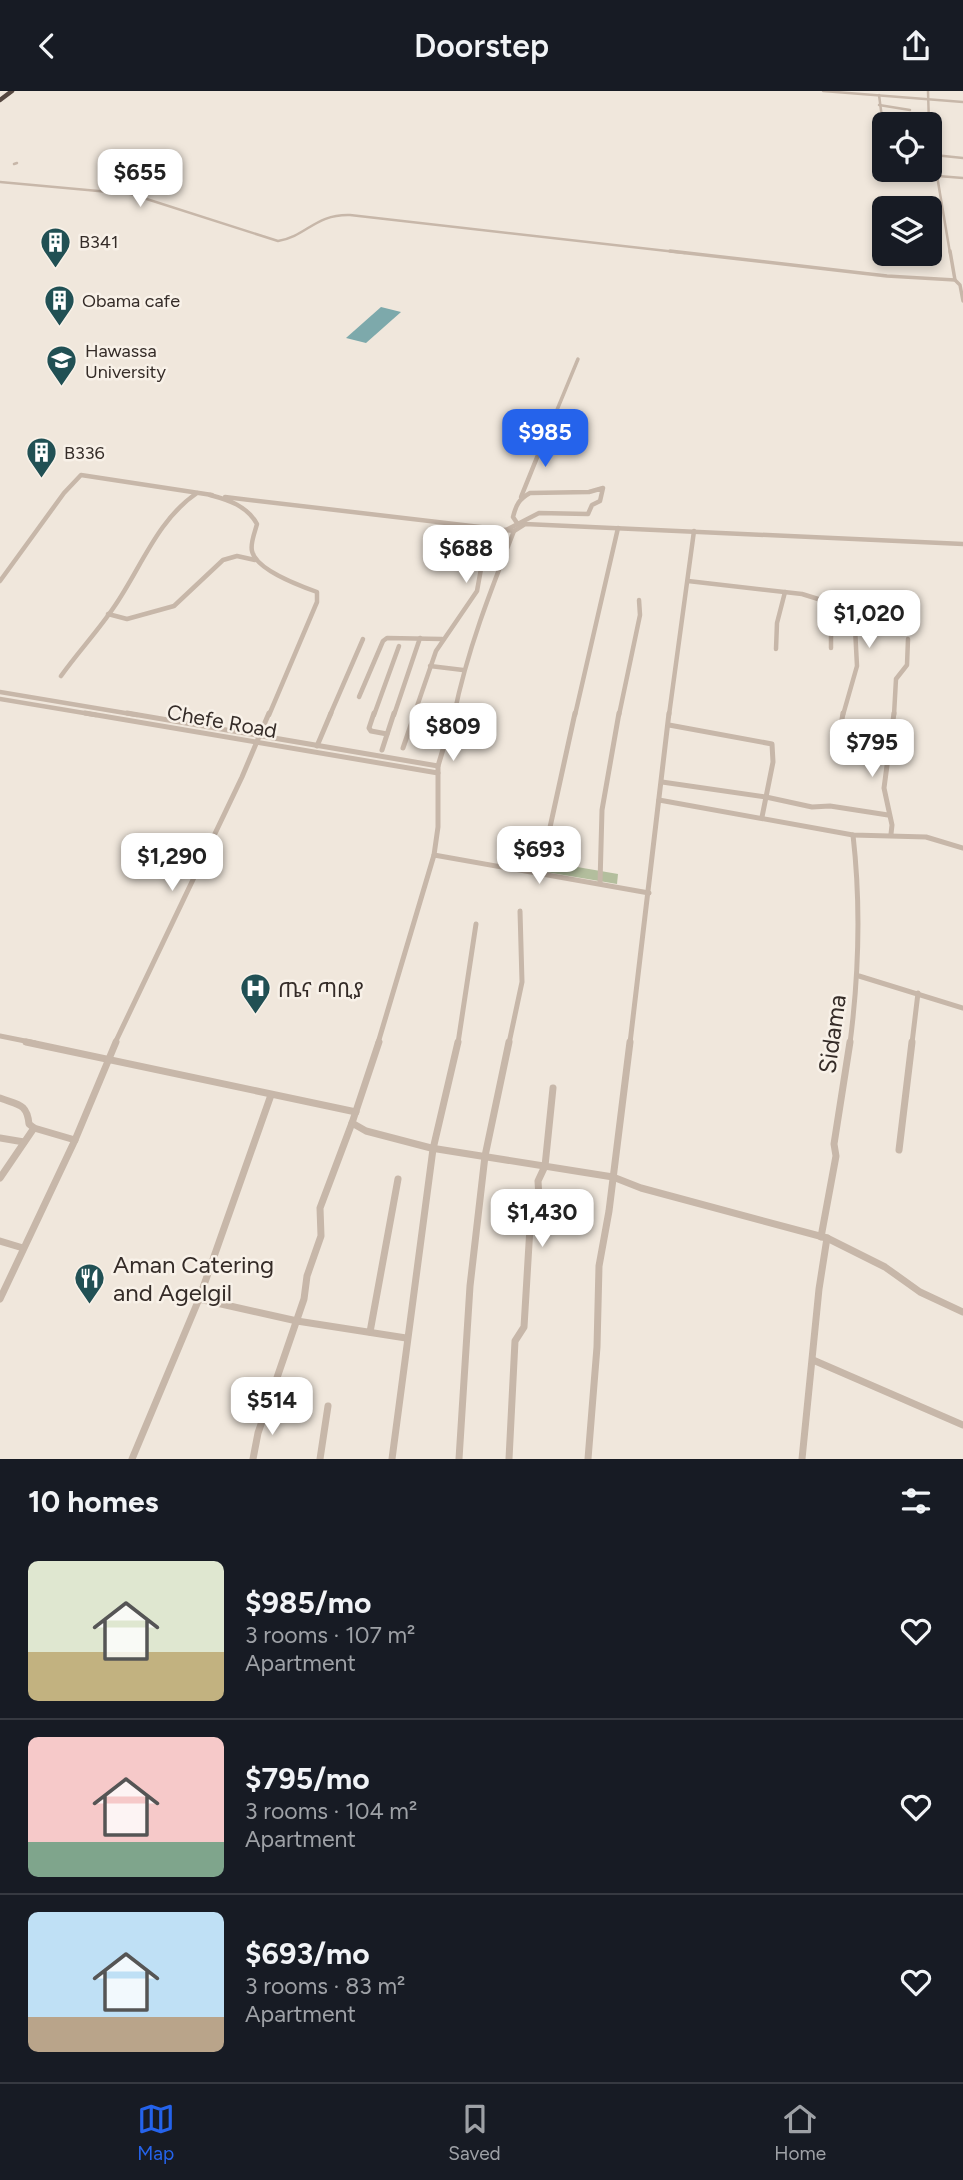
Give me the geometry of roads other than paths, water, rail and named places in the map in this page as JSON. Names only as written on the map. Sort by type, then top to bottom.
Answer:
[{"type":"highway","points":[[0,98],[10,91]]},
{"type":"street","points":[[823,91],[963,102]]},
{"type":"street","points":[[928,91],[928,112]]},
{"type":"street","points":[[879,95],[880,112]]},
{"type":"street","points":[[879,105],[910,110]]},
{"type":"street","points":[[942,156],[963,158]]},
{"type":"street","points":[[942,176],[963,178]]},
{"type":"street","points":[[0,182],[131,194],[278,241],[286,240],[326,217],[351,215],[887,276],[955,280]]},
{"type":"street","points":[[938,182],[955,280],[960,285],[963,301]]},
{"type":"street","points":[[517,523],[513,517],[513,509],[521,497],[578,359]]},
{"type":"street","points":[[0,581],[64,493],[81,475],[210,495],[488,530],[514,531],[525,524],[963,544]]},
{"type":"street","points":[[502,531],[539,513],[588,514],[592,505],[600,501],[603,488],[586,492],[533,491],[521,497]]},
{"type":"street","points":[[61,676],[108,614],[183,501],[197,493]]},
{"type":"street","points":[[210,495],[242,507],[255,519],[257,527],[251,548],[255,560]]},
{"type":"street","points":[[540,873],[589,648],[616,548],[618,527]]},
{"type":"street","points":[[402,748],[442,639],[477,591],[488,530]]},
{"type":"street","points":[[253,1459],[258,1433],[297,1321],[307,1276],[321,1237],[320,1207],[393,1002],[434,855],[438,827],[438,769],[453,720],[463,670],[483,609],[514,531]]},
{"type":"street","points":[[588,1459],[597,1347],[599,1266],[613,1177],[649,893],[654,826],[694,531]]},
{"type":"street","points":[[0,1299],[75,1140],[108,1059],[230,803],[312,617],[317,593],[290,583],[255,560],[237,556],[223,560],[174,606],[127,619],[108,614]]},
{"type":"street","points":[[688,581],[808,595],[831,603],[850,603],[854,609],[858,666],[847,694],[840,733]]},
{"type":"street","points":[[776,649],[777,623],[785,593]]},
{"type":"street","points":[[600,883],[598,860],[602,809],[612,744],[640,615],[639,600]]},
{"type":"street","points":[[831,603],[831,648]]},
{"type":"street","points":[[359,697],[383,641],[387,638],[442,639]]},
{"type":"street","points":[[382,750],[420,638]]},
{"type":"street","points":[[314,752],[363,639]]},
{"type":"street","points":[[891,834],[892,825],[884,788],[886,763],[893,728],[896,679],[907,665],[908,639]]},
{"type":"street","points":[[387,734],[371,731],[369,728],[399,646]]},
{"type":"street","points":[[430,666],[463,670]]},
{"type":"street","name":"Chefe Road","points":[[0,692],[314,752],[438,769]]},
{"type":"street","name":"Chefe Road","points":[[0,699],[257,739],[317,745],[438,769]]},
{"type":"street","points":[[669,725],[772,744],[773,758],[762,817]]},
{"type":"street","points":[[662,782],[766,797],[812,807],[830,806],[888,815]]},
{"type":"street","points":[[659,800],[853,835],[926,837],[963,848]]},
{"type":"street","name":"Sidama","points":[[802,1459],[824,1238],[836,1156],[834,1144],[859,976],[858,866],[853,835]]},
{"type":"street","points":[[434,855],[649,893]]},
{"type":"street","points":[[459,1459],[470,1286],[485,1156],[522,982],[520,911]]},
{"type":"street","points":[[392,1459],[433,1149],[463,1021],[475,924]]},
{"type":"street","points":[[859,976],[963,1008]]},
{"type":"street","points":[[899,1150],[918,993]]},
{"type":"street","points":[[0,1036],[356,1112]]},
{"type":"street","points":[[509,1459],[514,1341],[524,1327],[530,1227],[539,1198],[538,1181],[545,1166],[553,1088]]},
{"type":"street","points":[[132,1459],[199,1299],[271,1095]]},
{"type":"street","points":[[0,1098],[24,1107],[29,1112],[29,1124],[34,1128],[75,1140]]},
{"type":"street","points":[[352,1123],[356,1128],[378,1137],[433,1149],[613,1177],[641,1188],[824,1238],[886,1267],[920,1292],[963,1311]]},
{"type":"street","points":[[0,1178],[34,1128]]},
{"type":"street","points":[[0,1138],[24,1142]]},
{"type":"street","points":[[370,1332],[398,1179]]},
{"type":"street","points":[[0,1241],[23,1248]]},
{"type":"street","points":[[199,1299],[297,1321],[406,1338]]},
{"type":"street","points":[[813,1360],[963,1425]]},
{"type":"street","points":[[320,1459],[328,1406]]},
{"type":"water","points":[[381,307],[401,312],[366,343],[346,338]]},
{"type":"place","name":"B341","points":[[56,269]]},
{"type":"place","name":"Obama cafe","points":[[59,328]]},
{"type":"place","name":"Hawassa University","points":[[62,388]]},
{"type":"place","name":"B336","points":[[41,480]]},
{"type":"place","name":"ጤና ጣቢያ","points":[[255,1016]]},
{"type":"place","name":"Aman Catering and Agelgil","points":[[90,1305]]}]
